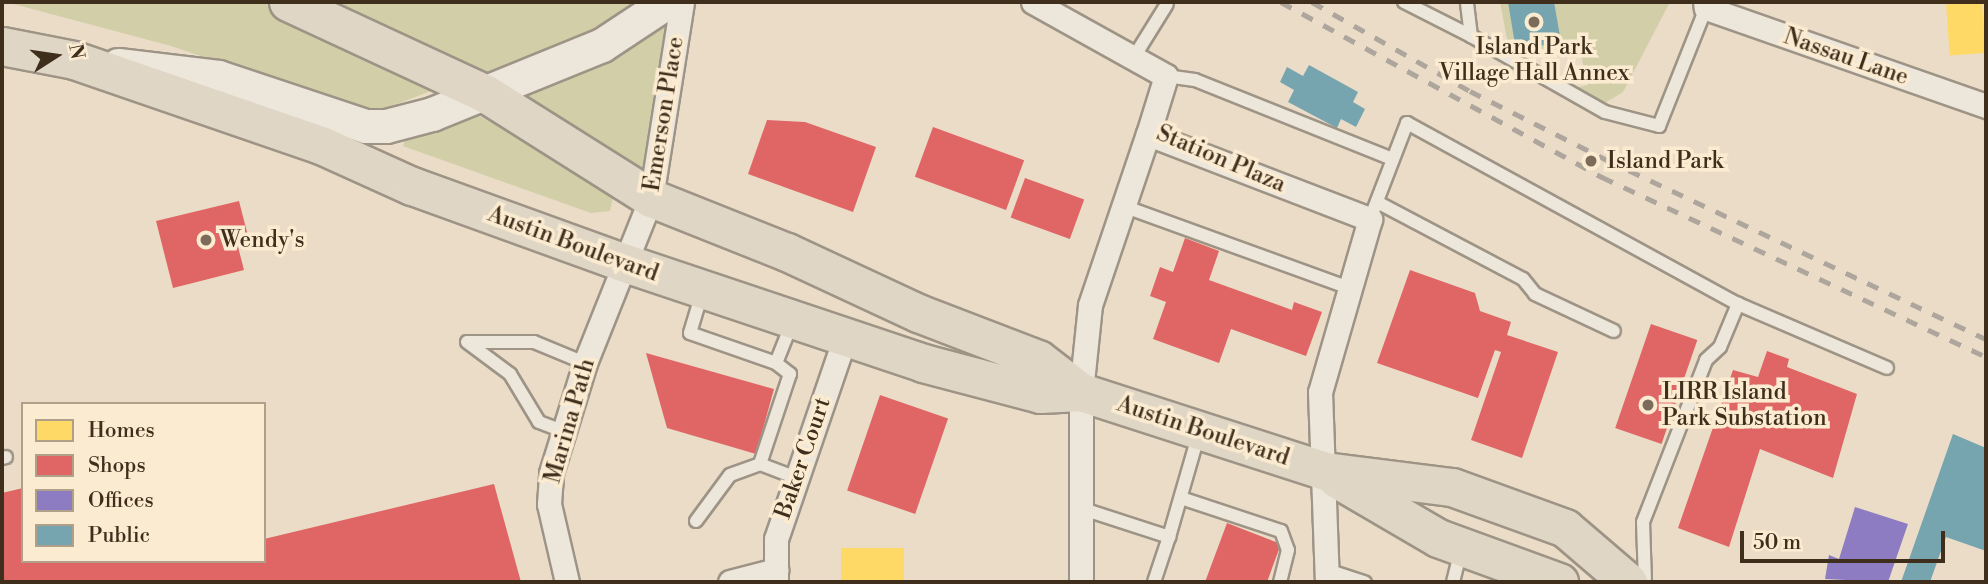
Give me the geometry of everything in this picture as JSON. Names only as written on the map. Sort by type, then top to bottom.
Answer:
[{"type":"main road","name":"Austin Boulevard","points":[[288,2],[486,94],[651,198],[787,252],[918,313],[1038,359],[1081,392],[1325,471],[1452,487],[1565,528],[1628,582]]},
{"type":"main road","points":[[74,60],[218,77],[366,126],[407,122],[486,94],[602,45],[667,2]]},
{"type":"main road","name":"Austin Boulevard","points":[[2,46],[74,60],[321,145],[412,186],[622,262],[923,363],[1040,394],[1081,392]]},
{"type":"main road","name":"Austin Boulevard","points":[[1325,471],[1438,538],[1551,582]]},
{"type":"street","name":"Emerson Place","points":[[622,262],[651,198],[682,2]]},
{"type":"street","points":[[1033,2],[1166,76]]},
{"type":"street","name":"Nassau Lane","points":[[1705,5],[1986,106]]},
{"type":"street","name":"Station Plaza","points":[[1166,76],[1148,134],[1374,210]]},
{"type":"street","points":[[1081,582],[1081,392],[1090,305],[1148,134]]},
{"type":"street","points":[[1327,576],[1320,391],[1374,210]]},
{"type":"street","name":"Marina Path","points":[[566,582],[549,504],[562,431],[622,262]]},
{"type":"street","name":"Baker Court","points":[[776,576],[776,538],[845,337]]},
{"type":"street","points":[[730,582],[776,576]]},
{"type":"lane","points":[[1405,2],[1605,112],[1659,125],[1705,5]]},
{"type":"lane","points":[[1467,2],[1471,36]]},
{"type":"lane","points":[[1135,58],[1167,4]]},
{"type":"lane","points":[[1166,76],[1195,80],[1393,159]]},
{"type":"lane","points":[[1614,331],[1535,294],[1523,279],[1374,210],[1406,123],[1738,304],[1887,368]]},
{"type":"lane","points":[[1123,206],[1350,288]]},
{"type":"lane","points":[[703,289],[690,333],[776,363],[790,374],[760,464]]},
{"type":"lane","points":[[1645,582],[1643,522],[1706,360],[1720,347],[1738,304]]},
{"type":"lane","points":[[776,363],[794,320]]},
{"type":"lane","points":[[562,431],[539,422],[510,374],[467,342],[534,342],[585,363]]},
{"type":"lane","points":[[1154,582],[1200,430]]},
{"type":"lane","points":[[696,521],[730,475],[760,464],[796,478]]},
{"type":"lane","points":[[1181,498],[1281,531],[1288,550],[1280,582]]},
{"type":"lane","points":[[1080,508],[1169,537]]},
{"type":"lane","points":[[1453,582],[1462,547]]},
{"type":"lane","points":[[1327,576],[1364,582]]},
{"type":"shaded area","points":[[6,2],[265,2],[338,34],[431,91],[381,110],[359,109],[171,46]]},
{"type":"shaded area","points":[[315,2],[654,2],[635,17],[487,77]]},
{"type":"shaded area","points":[[1500,2],[1670,2],[1623,92],[1600,106],[1570,89],[1588,85],[1578,42],[1510,55]]},
{"type":"shaded area","points":[[674,5],[644,187],[499,94]]},
{"type":"shaded area","points":[[468,110],[604,183],[613,197],[610,211],[591,213],[403,146],[408,130]]},
{"type":"building: Homes","points":[[1982,2],[1986,53],[1950,55],[1946,5]]},
{"type":"building: Homes","points":[[841,548],[904,548],[904,582],[841,582]]},
{"type":"building: Shops","points":[[767,120],[805,122],[876,147],[853,212],[748,174]]},
{"type":"building: Shops","points":[[933,127],[1024,160],[1006,210],[915,177]]},
{"type":"building: Shops","points":[[1025,178],[1084,200],[1070,239],[1011,217]]},
{"type":"building: Shops","points":[[239,201],[248,236],[236,239],[244,270],[173,288],[156,221]]},
{"type":"building: Shops","points":[[1185,238],[1219,251],[1209,280],[1292,310],[1294,302],[1322,312],[1306,356],[1231,329],[1219,363],[1153,339],[1166,302],[1150,296],[1160,267],[1173,272]]},
{"type":"building: Shops","points":[[1410,270],[1475,293],[1480,311],[1511,322],[1507,335],[1558,352],[1522,458],[1471,440],[1501,352],[1495,350],[1478,398],[1377,363]]},
{"type":"building: Shops","name":"LIRR Island Park Substation","points":[[1651,324],[1697,340],[1662,444],[1615,428]]},
{"type":"building: Shops","points":[[1767,351],[1789,359],[1787,367],[1857,394],[1833,478],[1760,449],[1729,547],[1678,528],[1733,370],[1758,377]]},
{"type":"building: Shops","points":[[646,353],[774,389],[756,454],[667,428]]},
{"type":"building: Shops","points":[[880,395],[948,418],[915,514],[847,490]]},
{"type":"building: Shops","points":[[494,484],[521,582],[2,582],[2,493],[21,488],[21,563],[266,563],[266,539]]},
{"type":"building: Shops","points":[[1227,523],[1281,544],[1267,582],[1205,582]]},
{"type":"building: Offices","points":[[1855,507],[1908,524],[1888,582],[1825,579],[1829,555],[1839,559]]},
{"type":"building: Public","name":"Island Park Village Hall Annex","points":[[1508,2],[1554,2],[1561,42],[1516,50]]},
{"type":"building: Public","points":[[1309,65],[1358,92],[1353,102],[1365,109],[1356,127],[1341,119],[1337,128],[1288,102],[1294,90],[1280,82],[1287,67],[1303,76]]},
{"type":"building: Public","points":[[1953,434],[1986,448],[1986,551],[1946,537],[1930,582],[1901,582]]},
{"type":"railway","points":[[1281,2],[1602,177],[1986,357]]},
{"type":"railway","points":[[1312,2],[1470,91],[1607,160],[1986,339]]},
{"type":"place","name":"Island Park Village Hall Annex","points":[[1534,22]]},
{"type":"place","name":"Island Park","points":[[1591,161]]},
{"type":"place","name":"Wendy's","points":[[206,240]]},
{"type":"place","name":"LIRR Island Park Substation","points":[[1648,405]]}]
